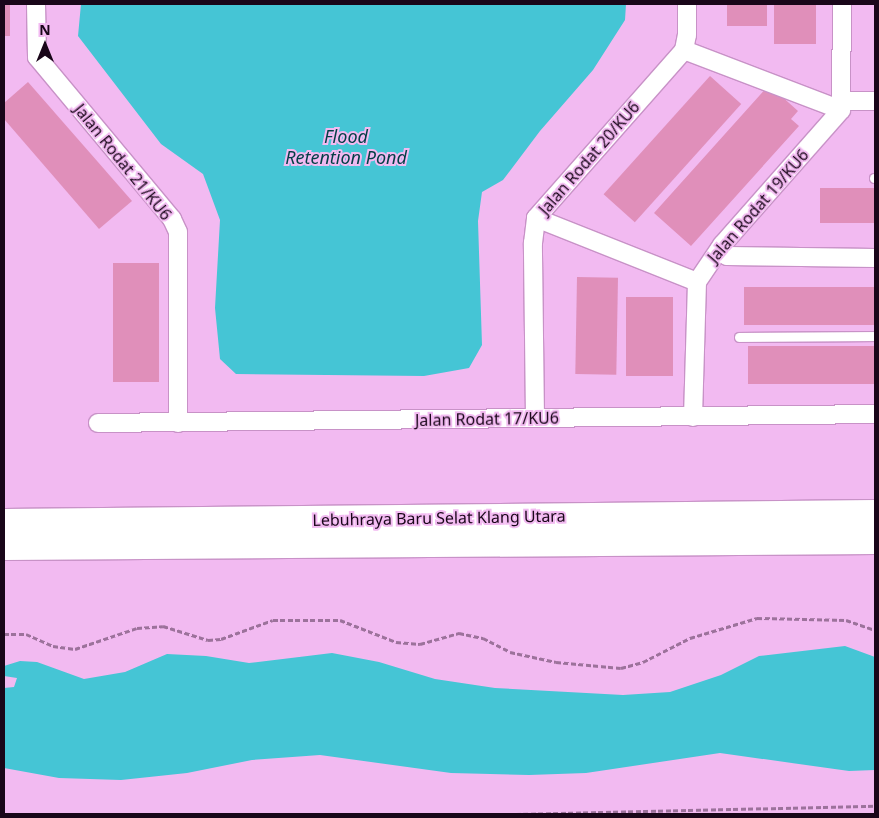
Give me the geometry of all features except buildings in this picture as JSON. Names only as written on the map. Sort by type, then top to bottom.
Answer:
[{"type":"highway","name":"Lebuhraya Baru Selat Klang Utara","points":[[4,523],[875,514]]},
{"type":"highway","name":"Lebuhraya Baru Selat Klang Utara","points":[[4,546],[875,540]]},
{"type":"street","name":"Jalan Rodat 21/KU6","points":[[36,4],[37,57],[172,219],[178,232],[178,423]]},
{"type":"street","points":[[687,4],[688,34],[684,50],[842,105],[875,101]]},
{"type":"street","points":[[842,4],[842,105]]},
{"type":"street","name":"Jalan Rodat 20/KU6","points":[[535,418],[533,244],[536,218],[684,50]]},
{"type":"street","name":"Jalan Rodat 19/KU6","points":[[697,282],[718,250],[842,105]]},
{"type":"street","points":[[536,218],[697,282],[693,417]]},
{"type":"street","points":[[718,250],[727,256],[875,258]]},
{"type":"street","name":"Jalan Rodat 17/KU6","points":[[98,423],[875,414]]},
{"type":"lane","points":[[739,338],[875,336]]},
{"type":"path","points":[[4,634],[26,634],[53,646],[75,649],[138,628],[162,626],[208,640],[221,639],[273,620],[330,619],[340,620],[396,642],[420,644],[459,633],[483,638],[510,652],[556,662],[621,668],[643,662],[690,638],[757,618],[846,620],[875,630]]},
{"type":"path","points":[[516,814],[875,806]]},
{"type":"water","name":"Flood Retention Pond","points":[[81,4],[626,4],[625,20],[593,70],[540,131],[503,180],[482,192],[478,221],[482,345],[469,368],[424,376],[236,374],[220,359],[215,308],[220,220],[203,174],[161,144],[78,36]]},
{"type":"water","points":[[845,646],[875,657],[875,770],[849,771],[720,753],[586,773],[529,775],[451,773],[320,755],[252,760],[187,773],[121,780],[59,778],[4,768],[4,688],[14,687],[17,678],[4,676],[4,666],[20,661],[37,662],[84,679],[125,672],[167,654],[206,656],[249,663],[332,653],[379,662],[435,679],[495,688],[623,695],[670,692],[721,675],[759,656]]}]
